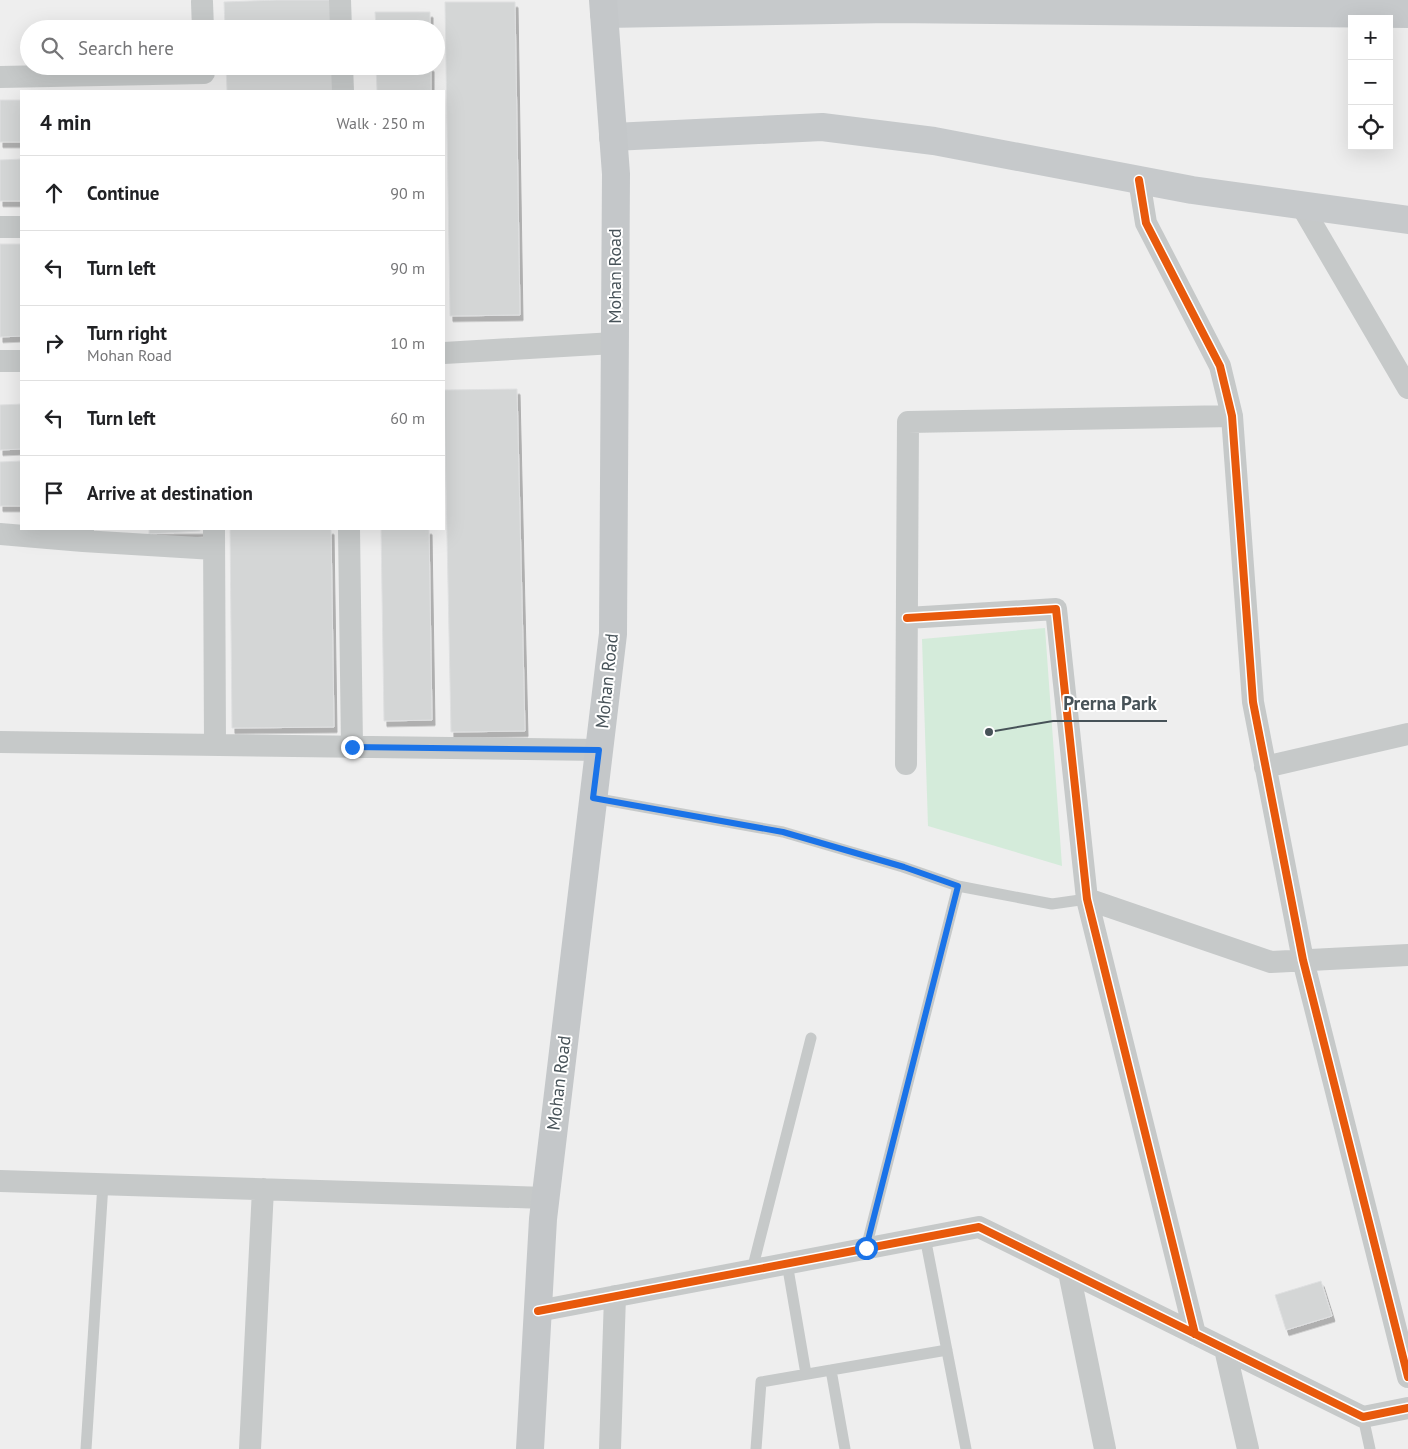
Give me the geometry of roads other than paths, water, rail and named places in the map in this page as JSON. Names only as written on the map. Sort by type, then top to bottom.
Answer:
[{"type":"main road","name":"Mohan Road","points":[[530,1449],[546,1198],[613,634],[616,174],[603,7]]},
{"type":"street","points":[[340,0],[341,20]]},
{"type":"street","points":[[202,2],[203,20]]},
{"type":"street","points":[[603,7],[890,9],[1370,7],[1408,14]]},
{"type":"street","points":[[342,75],[343,90]]},
{"type":"street","points":[[0,77],[204,77]]},
{"type":"street","points":[[613,136],[822,127],[934,141],[1192,190],[1408,220]]},
{"type":"street","points":[[1139,180],[1146,223],[1220,366],[1232,416],[1252,702],[1303,960],[1408,1377]]},
{"type":"street","points":[[1301,205],[1408,388]]},
{"type":"street","points":[[0,227],[20,227]]},
{"type":"street","points":[[445,352],[614,343]]},
{"type":"street","points":[[0,361],[20,361]]},
{"type":"street","points":[[906,764],[908,422],[1232,416]]},
{"type":"street","points":[[349,530],[352,747]]},
{"type":"street","points":[[0,534],[214,539],[215,745]]},
{"type":"street","points":[[907,618],[1056,609],[1087,899],[1195,1334]]},
{"type":"street","points":[[1265,767],[1408,734]]},
{"type":"street","points":[[0,742],[599,750]]},
{"type":"street","points":[[1087,899],[1271,962],[1408,955]]},
{"type":"street","points":[[0,1181],[546,1198]]},
{"type":"street","points":[[250,1449],[263,1189]]},
{"type":"street","points":[[538,1311],[979,1227],[1362,1417],[1408,1408]]},
{"type":"street","points":[[1069,1272],[1104,1449]]},
{"type":"street","points":[[610,1449],[615,1296]]},
{"type":"street","points":[[1225,1349],[1248,1449]]},
{"type":"lane","points":[[593,798],[783,832],[904,867],[958,886],[1052,904],[1087,899]]},
{"type":"lane","points":[[866,1248],[958,886]]},
{"type":"lane","points":[[752,1270],[811,1038]]},
{"type":"lane","points":[[86,1449],[103,1184]]},
{"type":"lane","points":[[925,1237],[966,1449]]},
{"type":"lane","points":[[787,1263],[806,1374]]},
{"type":"lane","points":[[756,1449],[761,1382],[947,1350]]},
{"type":"lane","points":[[831,1370],[845,1449]]},
{"type":"lane","points":[[1362,1417],[1370,1449]]},
{"type":"place","name":"Prerna Park","points":[[989,732]]}]
